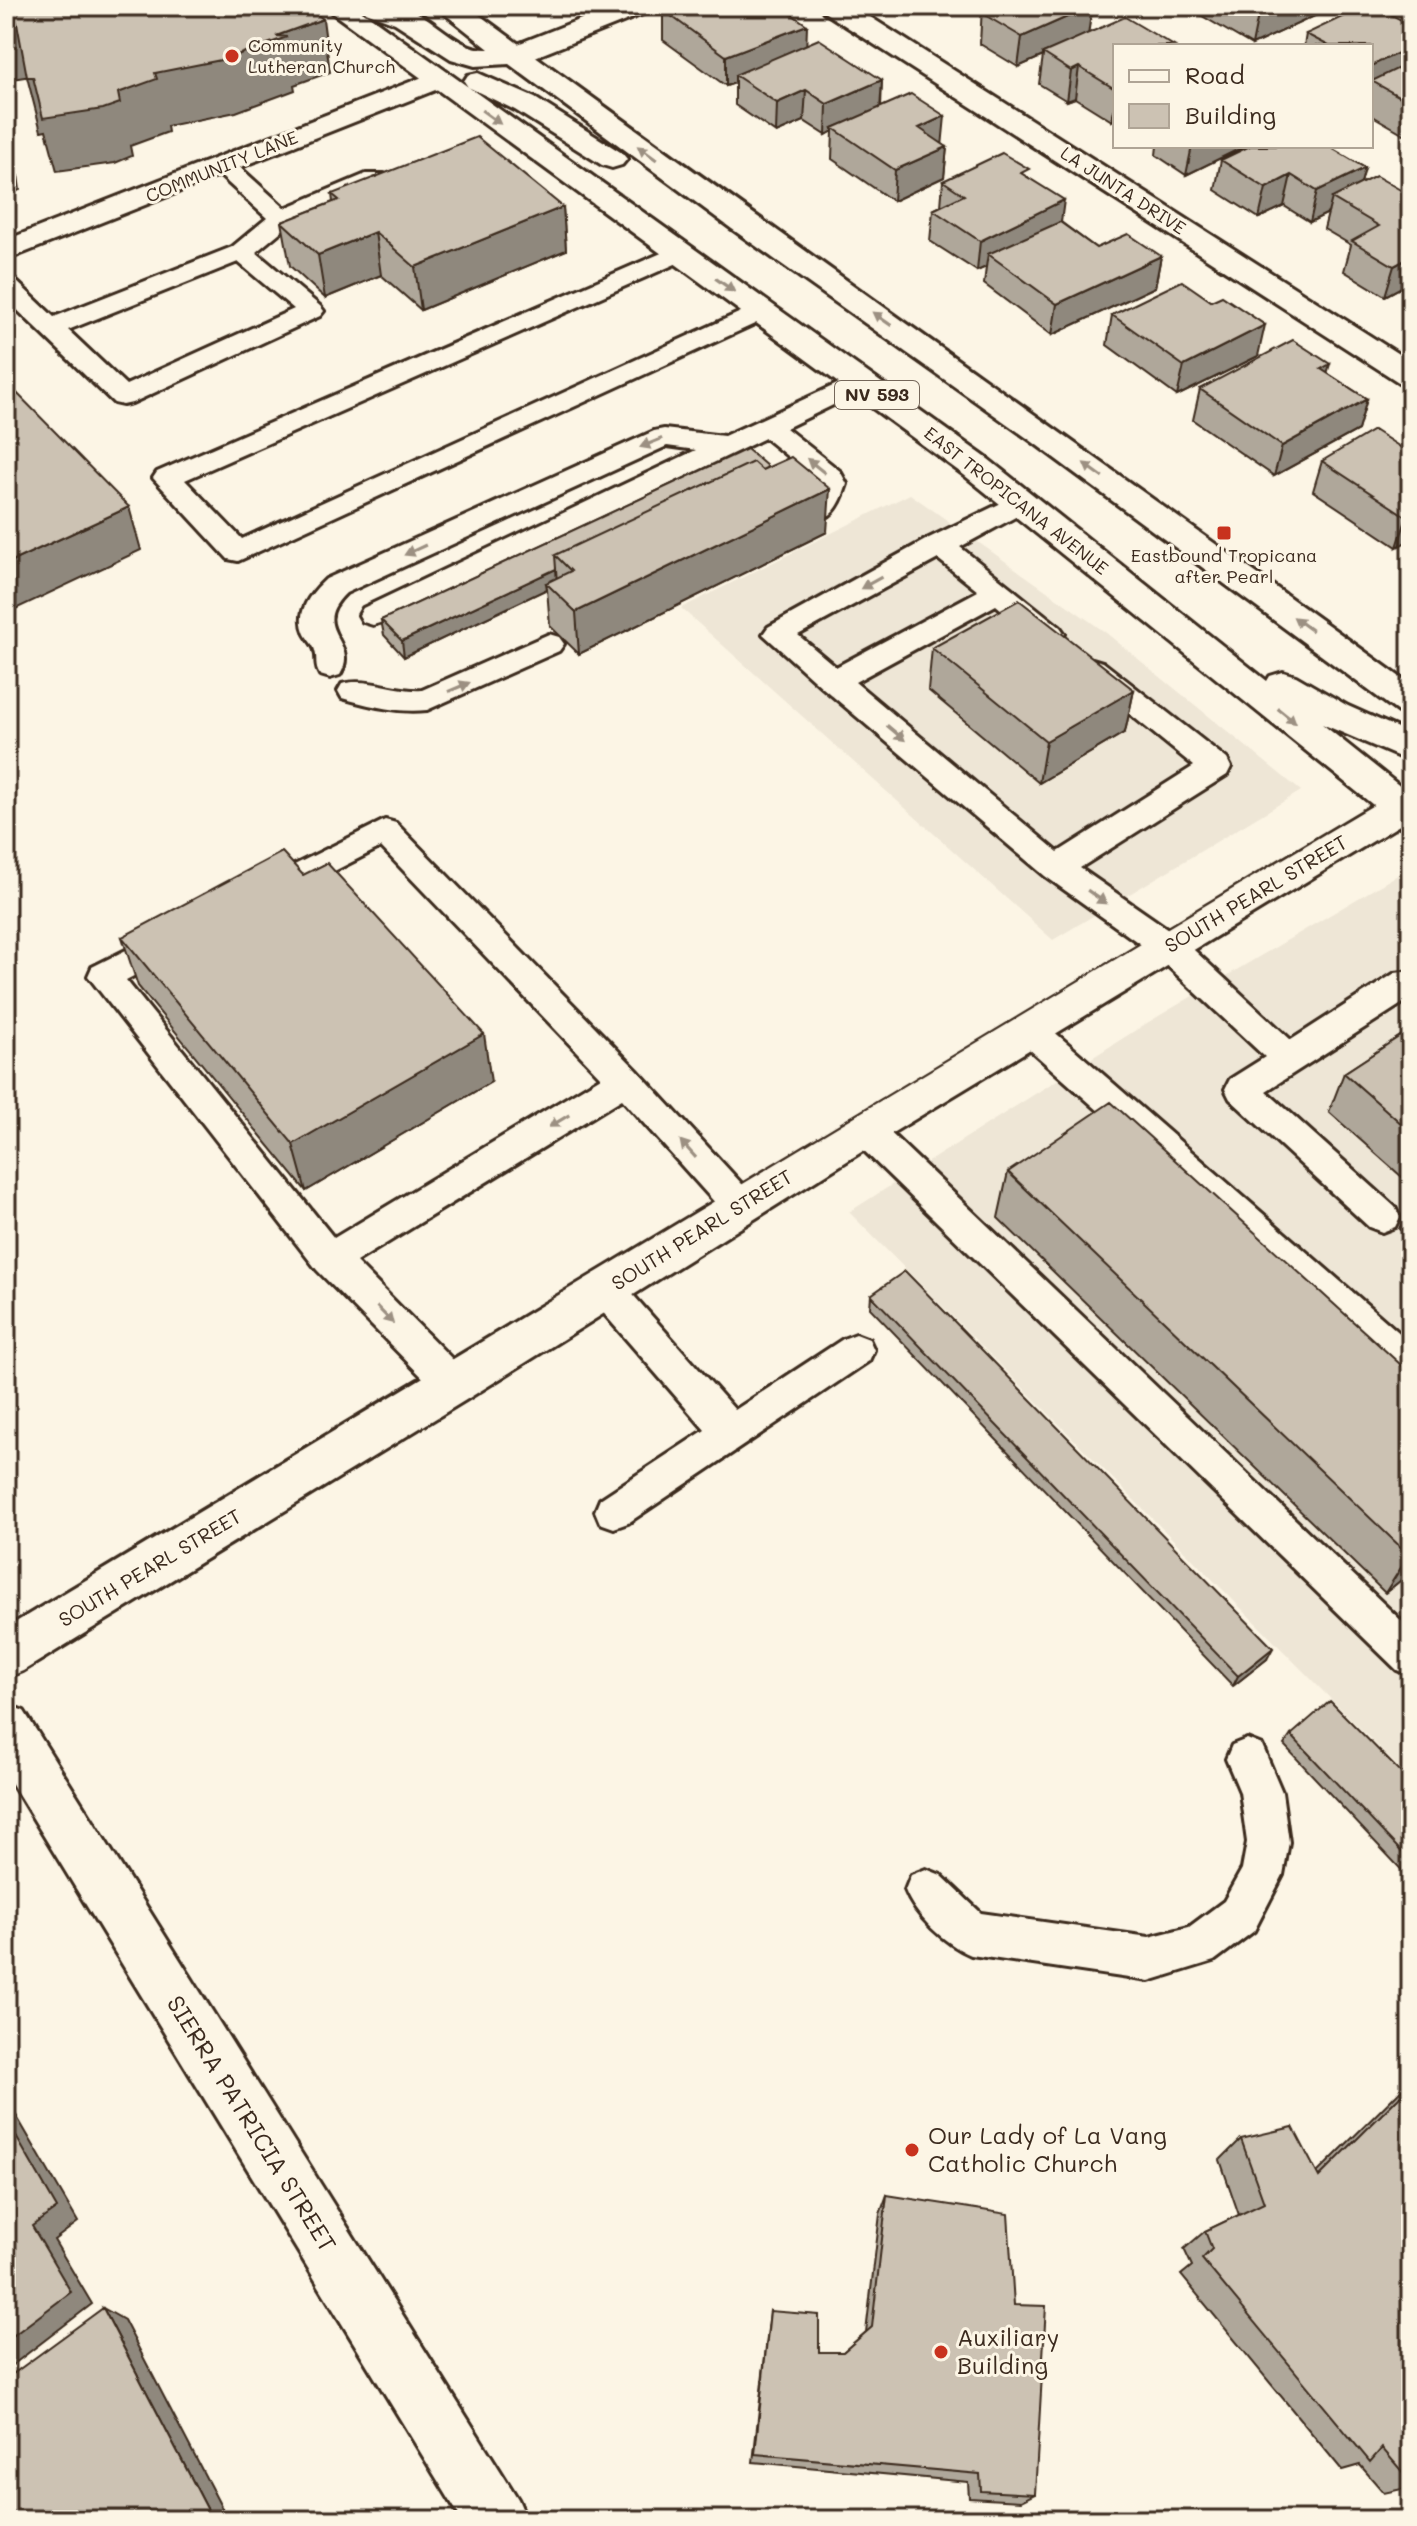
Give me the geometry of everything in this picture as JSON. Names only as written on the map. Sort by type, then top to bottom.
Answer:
[{"type":"main road","name":"EAST TROPICANA AVENUE","points":[[337,6],[763,311],[1022,502],[1166,619],[1407,805]]},
{"type":"main road","points":[[376,6],[405,17],[461,53],[475,58],[515,55],[638,6]]},
{"type":"main road","name":"NV 593","points":[[449,6],[743,223],[1042,433],[1411,703]]},
{"type":"main road","name":"LA JUNTA DRIVE","points":[[834,6],[1411,376]]},
{"type":"main road","points":[[438,79],[463,77],[487,83],[634,173],[693,203],[743,223]]},
{"type":"main road","name":"COMMUNITY LANE","points":[[6,251],[225,167],[438,79]]},
{"type":"main road","points":[[1166,619],[1335,715],[1411,749]]},
{"type":"main road","name":"SOUTH PEARL STREET","points":[[6,1655],[453,1384],[864,1129],[1407,805]]},
{"type":"main road","name":"SIERRA PATRICIA STREET","points":[[6,1728],[497,2520]]},
{"type":"lane","points":[[225,167],[282,218]]},
{"type":"lane","points":[[50,328],[241,252],[282,218],[397,170]]},
{"type":"lane","points":[[6,285],[123,397],[311,311],[241,252]]},
{"type":"lane","points":[[680,253],[167,478],[238,552],[763,311]]},
{"type":"lane","points":[[373,615],[859,382]]},
{"type":"lane","points":[[767,426],[830,477],[833,484],[827,504],[814,513]]},
{"type":"lane","points":[[361,652],[330,658],[319,637],[315,611],[319,601],[336,586],[664,437],[728,445]]},
{"type":"lane","points":[[1022,502],[778,634],[1056,868],[1169,947],[1289,1059]]},
{"type":"lane","points":[[939,545],[1216,767],[1056,868]]},
{"type":"lane","points":[[833,681],[998,592]]},
{"type":"lane","points":[[353,691],[384,687],[427,700],[549,644]]},
{"type":"lane","points":[[453,1384],[330,1259],[104,976],[385,831],[625,1080],[740,1206]]},
{"type":"lane","points":[[1382,1217],[1242,1089],[1407,982],[1411,985]]},
{"type":"lane","points":[[1031,1031],[1411,1366]]},
{"type":"lane","points":[[330,1259],[625,1080]]},
{"type":"lane","points":[[864,1129],[1411,1657]]},
{"type":"lane","points":[[606,1290],[730,1431]]},
{"type":"lane","points":[[614,1511],[856,1350]]},
{"type":"lane","points":[[926,1890],[971,1933],[1149,1959],[1199,1946],[1239,1916],[1262,1875],[1268,1842],[1261,1792],[1247,1759]]},
{"type":"shaded area","points":[[910,494],[1105,632],[1301,791],[1053,940],[681,608]]},
{"type":"shaded area","points":[[1411,867],[1411,1780],[849,1212],[1147,1023]]},
{"type":"building","points":[[6,6],[307,6],[323,19],[276,36],[287,37],[226,59],[155,73],[157,79],[118,93],[120,103],[103,109],[43,118],[33,77],[27,77],[17,23],[6,25]]},
{"type":"building","points":[[672,6],[693,9],[733,6],[745,14],[767,6],[780,6],[807,25],[726,56],[663,10]]},
{"type":"building","points":[[1001,6],[1092,6],[1022,37],[983,14]]},
{"type":"building","points":[[1243,6],[1277,6],[1258,15]]},
{"type":"building","points":[[1365,6],[1375,6],[1411,25],[1411,29],[1403,33],[1411,37],[1411,47],[1373,65],[1373,44],[1325,44],[1306,34]]},
{"type":"building","points":[[1125,17],[1171,44],[1113,44],[1113,88],[1079,67],[1071,71],[1043,53]]},
{"type":"building","points":[[819,39],[882,80],[827,104],[806,90],[777,103],[735,75]]},
{"type":"building","points":[[1411,62],[1411,103],[1373,82]]},
{"type":"building","points":[[911,94],[945,116],[919,128],[947,147],[895,170],[833,128]]},
{"type":"building","points":[[477,137],[563,207],[415,267],[375,232],[318,255],[282,222],[339,200],[332,194]]},
{"type":"building","points":[[1246,148],[1331,148],[1365,168],[1317,191],[1291,175],[1266,188],[1221,160]]},
{"type":"building","points":[[1002,153],[1029,169],[1021,173],[1064,200],[980,241],[933,210],[964,195],[943,181]]},
{"type":"building","points":[[1376,176],[1411,196],[1411,257],[1394,266],[1352,241],[1379,226],[1332,198]]},
{"type":"building","points":[[1060,222],[1096,248],[1128,234],[1161,256],[1057,304],[988,254]]},
{"type":"building","points":[[1182,281],[1211,301],[1222,296],[1265,325],[1184,366],[1112,315]]},
{"type":"building","points":[[1293,340],[1330,364],[1321,369],[1367,399],[1282,446],[1200,389]]},
{"type":"building","points":[[6,382],[129,507],[6,564]]},
{"type":"building","points":[[1374,430],[1411,454],[1411,515],[1407,517],[1322,461]]},
{"type":"building","points":[[747,449],[768,467],[762,470],[753,462],[555,555],[556,569],[402,641],[381,620]]},
{"type":"building","points":[[791,457],[830,489],[576,612],[546,583],[571,571],[555,555],[753,462],[762,470]]},
{"type":"building","points":[[1019,600],[1134,690],[1046,741],[932,648]]},
{"type":"building","points":[[282,852],[303,875],[327,863],[484,1034],[293,1144],[122,937]]},
{"type":"building","points":[[1411,1029],[1411,1132],[1344,1073]]},
{"type":"building","points":[[1111,1102],[1411,1374],[1411,1554],[1008,1172]]},
{"type":"building","points":[[905,1271],[1273,1648],[1238,1676],[871,1295]]},
{"type":"building","points":[[1330,1701],[1411,1783],[1411,1862],[1291,1735]]},
{"type":"building","name":"Our Lady of La Vang Catholic Church","points":[[1411,2085],[1411,2482],[1382,2448],[1370,2462],[1202,2259],[1212,2249],[1205,2231],[1264,2203],[1241,2139],[1293,2127],[1319,2177]]},
{"type":"building","points":[[6,2119],[57,2208],[32,2226],[71,2292],[6,2341]]},
{"type":"building","name":"Auxiliary Building","points":[[887,2195],[1008,2214],[1014,2305],[1046,2306],[1035,2494],[981,2491],[980,2474],[755,2454],[770,2311],[819,2315],[819,2352],[843,2352],[872,2327]]},
{"type":"building","points":[[103,2308],[213,2520],[6,2520],[6,2379]]},
{"type":"place","name":"Community Lutheran Church","points":[[232,56]]},
{"type":"place","name":"Eastbound Tropicana after Pearl","points":[[1224,533]]},
{"type":"place","name":"Our Lady of La Vang Catholic Church","points":[[912,2150]]},
{"type":"place","name":"Auxiliary Building","points":[[941,2352]]}]
